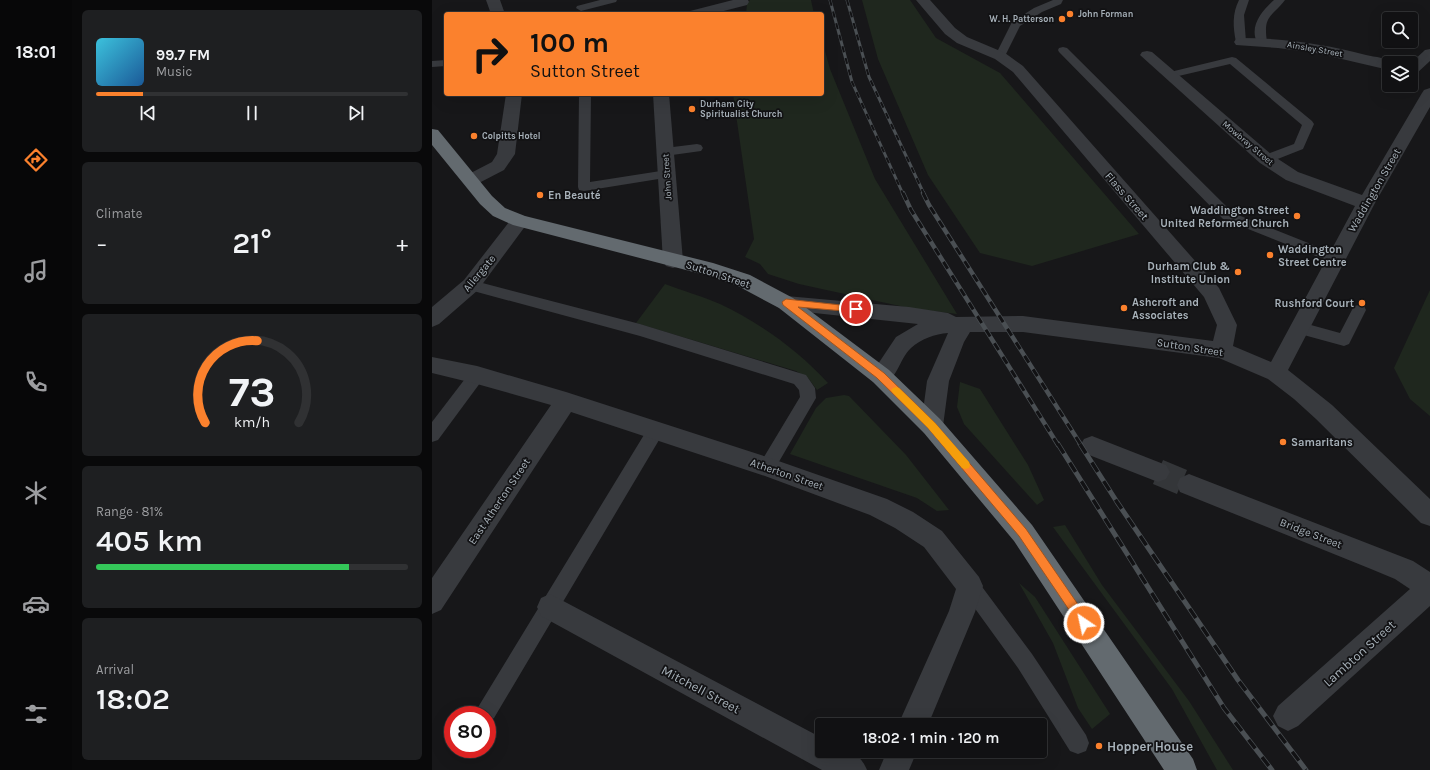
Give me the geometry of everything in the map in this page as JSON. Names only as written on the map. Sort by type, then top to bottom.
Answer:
[{"type":"highway","name":"Sutton Street","points":[[432,134],[486,200],[499,212],[520,221],[713,270],[743,280],[786,302]]},
{"type":"highway","points":[[786,302],[881,376],[932,426],[1023,533],[1182,770]]},
{"type":"street","points":[[493,0],[497,12]]},
{"type":"street","name":"Flass Street","points":[[923,0],[945,26],[962,40],[1000,56],[1018,69],[1212,293],[1227,325],[1222,350]]},
{"type":"street","points":[[702,12],[742,1]]},
{"type":"street","name":"Ainsley Street","points":[[1241,42],[1288,44],[1314,48],[1382,63]]},
{"type":"street","name":"Waddington Street","points":[[1276,373],[1366,203],[1430,53]]},
{"type":"street","name":"Mowbray Street","points":[[1147,55],[1266,159],[1292,176],[1366,203]]},
{"type":"street","points":[[471,180],[498,166],[506,154],[514,96]]},
{"type":"street","name":"John Street","points":[[661,96],[673,260]]},
{"type":"street","name":"Allergate","points":[[432,319],[471,285],[520,221]]},
{"type":"street","name":"Sutton Street","points":[[786,302],[909,315],[964,324]]},
{"type":"street","points":[[932,426],[938,381],[954,341],[964,324]]},
{"type":"street","name":"Sutton Street","points":[[881,376],[903,343],[930,328],[964,324],[1023,324],[1222,350],[1276,373],[1324,412],[1430,515]]},
{"type":"street","name":"Atherton Street","points":[[432,366],[477,375],[566,400],[767,467],[878,507],[904,520],[933,539],[970,586]]},
{"type":"street","name":"East Atherton Street","points":[[432,601],[566,400]]},
{"type":"street","points":[[1092,446],[1158,472]]},
{"type":"street","name":"Bridge Street","points":[[1190,485],[1386,562],[1404,570],[1430,588]]},
{"type":"street","points":[[916,718],[962,612],[970,586]]},
{"type":"street","name":"Lambton Street","points":[[1288,716],[1430,588]]},
{"type":"street","name":"Mitchell Street","points":[[550,607],[852,770]]},
{"type":"street","points":[[894,770],[899,758]]},
{"type":"lane","points":[[580,7],[612,0]]},
{"type":"lane","points":[[1000,56],[1016,24],[1038,10],[1058,2],[1058,0]]},
{"type":"lane","points":[[1241,42],[1238,22],[1240,7],[1244,0]]},
{"type":"lane","points":[[1262,42],[1260,32],[1262,19],[1267,11],[1280,0]]},
{"type":"lane","points":[[1063,50],[1228,216],[1336,259]]},
{"type":"lane","points":[[1170,75],[1232,60],[1308,124],[1299,146],[1266,159]]},
{"type":"lane","points":[[432,64],[444,63]]},
{"type":"lane","points":[[585,96],[584,187],[667,174]]},
{"type":"lane","points":[[666,152],[697,148]]},
{"type":"lane","points":[[471,285],[640,330],[800,379],[807,388],[808,398],[767,467]]},
{"type":"lane","points":[[1300,328],[1344,340],[1359,310]]},
{"type":"lane","points":[[432,435],[477,375]]},
{"type":"lane","points":[[490,706],[656,430]]},
{"type":"lane","points":[[970,586],[1025,661],[1078,742]]},
{"type":"shaded area","points":[[750,0],[811,0],[814,12],[746,12],[747,4]]},
{"type":"shaded area","points":[[862,0],[910,0],[936,38],[1000,73],[1139,234],[1032,266],[980,253],[928,175],[878,59]]},
{"type":"shaded area","points":[[824,47],[830,69],[875,179],[957,314],[909,308],[799,284],[768,274],[760,264],[745,257],[754,239],[733,96],[824,96]]},
{"type":"shaded area","points":[[665,284],[706,298],[735,311],[750,320],[778,338],[804,359],[828,383],[817,390],[808,378],[796,371],[636,323]]},
{"type":"shaded area","points":[[1430,290],[1430,416],[1410,399],[1394,368]]},
{"type":"shaded area","points":[[960,382],[980,389],[1028,465],[1044,500],[1037,505],[964,424],[957,407]]},
{"type":"shaded area","points":[[844,395],[849,396],[906,455],[949,510],[937,511],[917,498],[790,454],[816,408],[826,398]]},
{"type":"shaded area","points":[[1065,525],[1102,585],[1189,701],[1233,770],[1217,770],[1172,689],[1053,527]]},
{"type":"shaded area","points":[[1019,583],[1035,597],[1110,714],[1092,729],[1078,708],[1053,643]]},
{"type":"tunnel","points":[[1158,472],[1189,485]]},
{"type":"railway","points":[[830,0],[852,82],[903,194]]},
{"type":"railway","points":[[847,0],[869,77],[924,194]]},
{"type":"railway","points":[[903,193],[911,210],[1058,445]]},
{"type":"railway","points":[[923,193],[929,205],[1081,445]]},
{"type":"railway","points":[[1058,444],[1224,708],[1272,770]]},
{"type":"railway","points":[[1080,444],[1117,502],[1238,680],[1306,770]]},
{"type":"slow traffic","points":[[896,390],[932,426],[965,465]]},
{"type":"place","name":"John Forman","points":[[1070,14]]},
{"type":"place","name":"W. H. Patterson","points":[[1062,19]]},
{"type":"place","name":"Durham City Spiritualist Church","points":[[692,109]]},
{"type":"place","name":"Colpitts Hotel","points":[[474,136]]},
{"type":"place","name":"En Beauté","points":[[540,195]]},
{"type":"place","name":"Waddington Street United Reformed Church","points":[[1297,216]]},
{"type":"place","name":"Waddington Street Centre","points":[[1270,255]]},
{"type":"place","name":"Durham Club & Institute Union","points":[[1238,272]]},
{"type":"place","name":"Rushford Court","points":[[1362,303]]},
{"type":"place","name":"Ashcroft and Associates","points":[[1124,308]]},
{"type":"place","name":"Samaritans","points":[[1283,442]]},
{"type":"place","name":"Hopper House","points":[[1099,746]]},
{"type":"route","points":[[856,309],[786,302],[881,376],[932,426],[1023,533],[1084,623]]}]
